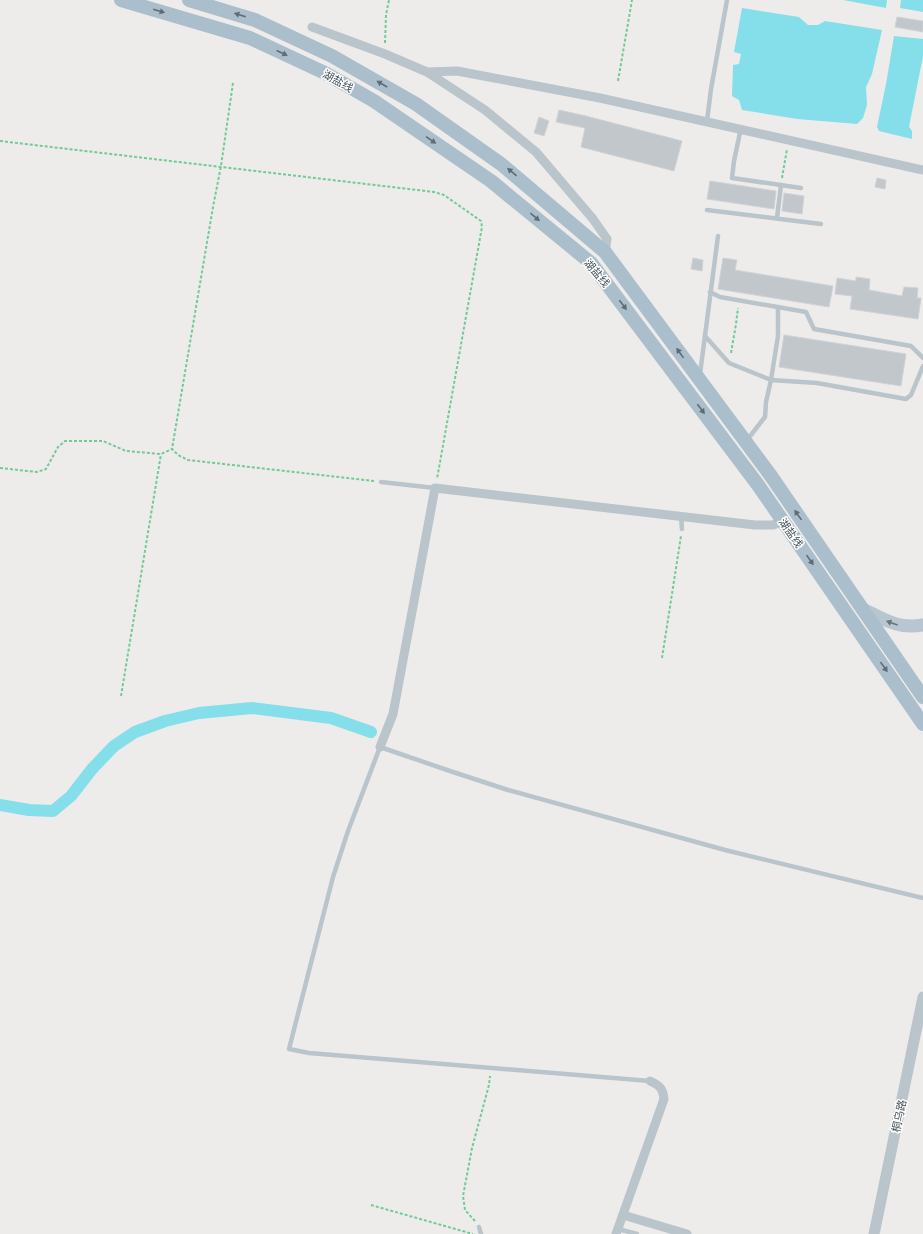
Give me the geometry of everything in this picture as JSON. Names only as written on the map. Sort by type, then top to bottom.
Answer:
[{"type":"main road","name":"湖盐线","points":[[122,0],[250,38],[325,73],[374,101],[491,181],[591,263],[758,485],[923,724]]},
{"type":"main road","name":"湖盐线","points":[[189,0],[255,20],[332,56],[416,104],[501,164],[606,252],[771,476],[923,697]]},
{"type":"main road","points":[[863,610],[894,624],[910,627],[923,625]]},
{"type":"street","points":[[312,28],[385,54],[426,72],[485,110],[536,152],[593,219],[607,239],[606,252]]},
{"type":"street","points":[[426,72],[457,71],[600,98],[741,128],[923,170]]},
{"type":"street","points":[[380,746],[393,714],[435,488],[755,525],[773,524],[783,521]]},
{"type":"street","name":"桐乌路","points":[[874,1234],[923,997]]},
{"type":"street","points":[[617,1231],[664,1099],[663,1090],[658,1085],[650,1081]]},
{"type":"street","points":[[623,1215],[687,1234]]},
{"type":"lane","points":[[707,121],[725,1]]},
{"type":"lane","points":[[741,128],[732,178],[801,188]]},
{"type":"lane","points":[[777,218],[781,185]]},
{"type":"lane","points":[[707,210],[821,224]]},
{"type":"lane","points":[[699,379],[718,236]]},
{"type":"lane","points":[[710,292],[720,297],[806,312],[814,329],[911,346],[923,358]]},
{"type":"lane","points":[[745,442],[765,417],[766,402],[778,336],[778,307]]},
{"type":"lane","points":[[705,336],[729,363],[771,380],[816,383],[906,399],[911,395],[923,366]]},
{"type":"lane","points":[[381,482],[435,488]]},
{"type":"lane","points":[[681,517],[682,529]]},
{"type":"lane","points":[[650,1081],[309,1053],[289,1049],[333,877],[348,831],[380,746],[450,771],[523,794],[725,850],[923,898]]},
{"type":"lane","points":[[479,1227],[481,1234]]},
{"type":"lane","points":[[617,1231],[637,1234]]},
{"type":"path","points":[[385,54],[386,15],[389,0]]},
{"type":"path","points":[[618,81],[632,0]]},
{"type":"path","points":[[172,449],[221,166],[233,83]]},
{"type":"path","points":[[781,185],[788,139]]},
{"type":"path","points":[[0,141],[434,192],[444,195],[481,221],[481,235],[435,488]]},
{"type":"path","points":[[729,363],[736,324],[738,300]]},
{"type":"path","points":[[0,468],[37,472],[46,469],[58,447],[65,441],[103,441],[126,451],[161,454],[172,449]]},
{"type":"path","points":[[172,449],[178,455],[188,460],[381,482]]},
{"type":"path","points":[[121,696],[161,454]]},
{"type":"path","points":[[662,658],[682,529]]},
{"type":"path","points":[[479,1227],[465,1210],[463,1196],[472,1148],[489,1085],[491,1068]]},
{"type":"path","points":[[371,1206],[473,1234]]},
{"type":"water","points":[[843,0],[887,0],[886,8]]},
{"type":"water","points":[[901,0],[923,0],[923,12],[900,8]]},
{"type":"water","points":[[742,8],[799,17],[808,25],[818,25],[825,21],[882,30],[872,74],[866,87],[867,105],[863,118],[857,124],[797,119],[742,110],[739,100],[732,96],[733,65],[739,64],[741,54],[734,52]]},
{"type":"water","points":[[894,36],[923,39],[923,56],[909,127],[912,131],[912,139],[879,131],[877,127]]},
{"type":"building","points":[[897,17],[923,21],[923,32],[895,27]]},
{"type":"building","points":[[559,110],[682,141],[674,171],[581,147],[585,128],[556,122]]},
{"type":"building","points":[[539,117],[549,121],[544,136],[534,133]]},
{"type":"building","points":[[877,178],[886,180],[885,189],[875,187]]},
{"type":"building","points":[[710,181],[776,191],[774,209],[707,199]]},
{"type":"building","points":[[784,193],[804,196],[802,214],[782,211]]},
{"type":"building","points":[[693,258],[703,260],[702,271],[691,269]]},
{"type":"building","points":[[723,258],[737,260],[735,270],[833,286],[829,307],[718,289]]},
{"type":"building","points":[[856,277],[870,279],[869,290],[902,296],[904,287],[918,288],[917,298],[921,298],[918,319],[850,309],[852,296],[835,294],[837,278],[856,281]]},
{"type":"building","points":[[784,335],[906,354],[901,386],[779,367]]},
{"type":"waterway","points":[[0,805],[29,810],[53,811],[71,796],[92,769],[114,746],[135,732],[165,721],[199,713],[252,708],[331,718],[371,732]]}]
